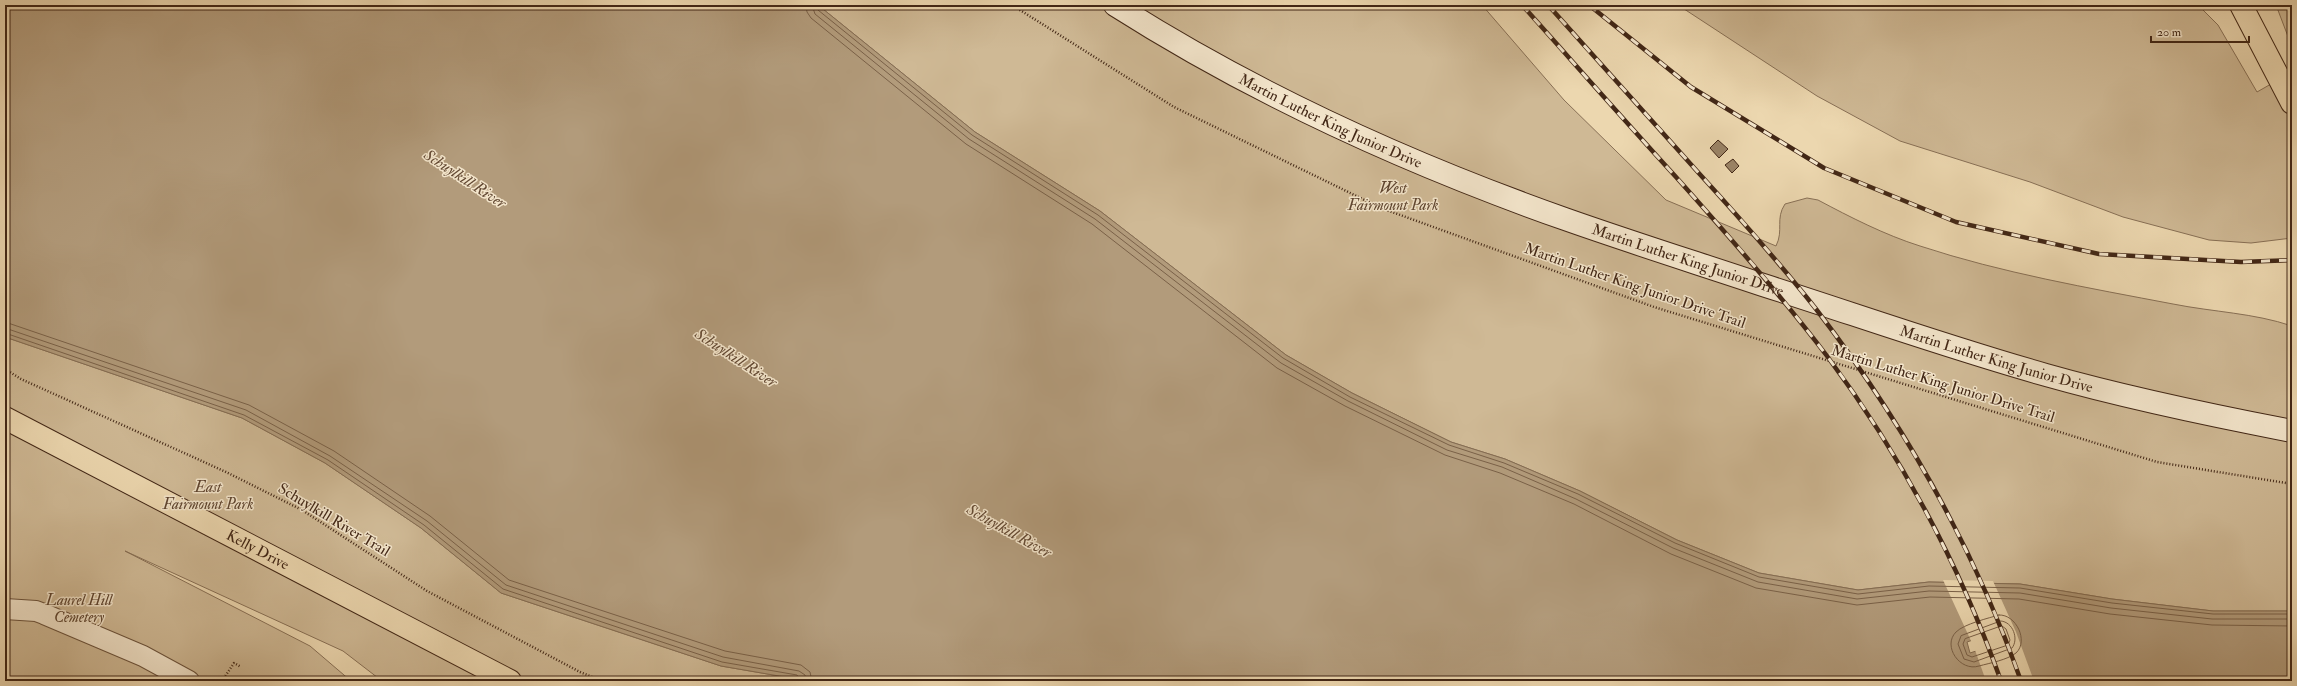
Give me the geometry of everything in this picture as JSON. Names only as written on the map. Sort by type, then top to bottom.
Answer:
[{"type":"main road","name":"Martin Luther King Junior Drive","points":[[1115,5],[1213,63],[1294,104],[1393,150],[1564,219],[1942,344],[2047,375],[2133,398],[2292,432]]},
{"type":"main road","points":[[2241,5],[2292,103]]},
{"type":"main road","name":"Kelly Drive","points":[[5,418],[510,681]]},
{"type":"lane","points":[[5,609],[36,611],[44,614],[143,656],[189,681]]},
{"type":"path","name":"Martin Luther King Junior Drive Trail","points":[[1012,5],[1174,107],[1380,208],[1654,307],[2157,462],[2292,484]]},
{"type":"path","name":"Schuylkill River Trail","points":[[5,369],[21,379],[226,472],[302,510],[427,591],[580,672],[602,681]]},
{"type":"path","points":[[222,681],[234,663],[241,667]]},
{"type":"path","points":[[285,681],[290,681]]},
{"type":"green space","name":"West Fairmount Park","points":[[818,5],[1482,5],[1564,100],[1666,200],[1776,246],[1779,235],[1780,215],[1785,204],[1807,198],[1818,200],[1894,237],[1951,256],[2078,286],[2188,307],[2263,318],[2292,326],[2292,611],[2213,611],[2112,599],[2020,584],[1929,582],[1858,590],[1759,573],[1677,540],[1580,491],[1505,459],[1451,442],[1352,393],[1286,355],[1100,211],[975,132]]},
{"type":"green space","points":[[1678,5],[2198,5],[2218,25],[2257,92],[2292,72],[2292,238],[2251,243],[2209,240],[2123,217],[2030,182],[1900,141],[1817,96]]},
{"type":"green space","points":[[2276,5],[2292,5],[2292,47]]},
{"type":"green space","name":"East Fairmount Park","points":[[5,337],[242,418],[325,463],[421,528],[501,593],[721,666],[808,681],[382,681],[343,651],[125,551],[310,646],[351,681],[5,681]]},
{"type":"water","name":"Schuylkill River","points":[[5,5],[818,5],[975,132],[1100,211],[1286,355],[1352,393],[1451,442],[1505,459],[1580,491],[1677,540],[1759,573],[1858,590],[1929,582],[2020,584],[2112,599],[2213,611],[2292,611],[2292,681],[808,681],[721,666],[501,593],[421,528],[325,463],[242,418],[5,337]],"holes":[[[2002,630],[2006,641],[1970,653],[1967,642]]]},
{"type":"pier","points":[[1943,580],[1993,581],[2016,632],[2034,681],[1986,681],[1975,650],[2004,640],[2001,632],[1972,643]]},
{"type":"building","points":[[1718,140],[1728,149],[1719,158],[1710,148]]},
{"type":"building","points":[[1733,159],[1739,166],[1732,173],[1725,165]]},
{"type":"railway","points":[[1522,5],[1753,265],[1791,310],[1854,393],[1903,472],[1947,553],[1967,595],[2001,681]]},
{"type":"railway","points":[[1548,5],[1757,238],[1816,309],[1848,352],[1906,441],[1958,534],[2002,631],[2021,681]]},
{"type":"railway","points":[[1589,5],[1691,87],[1824,168],[1956,222],[2099,254],[2241,262],[2292,260]]},
{"type":"park label","name":"Laurel Hill Cemetery","points":[[79,608]]}]
